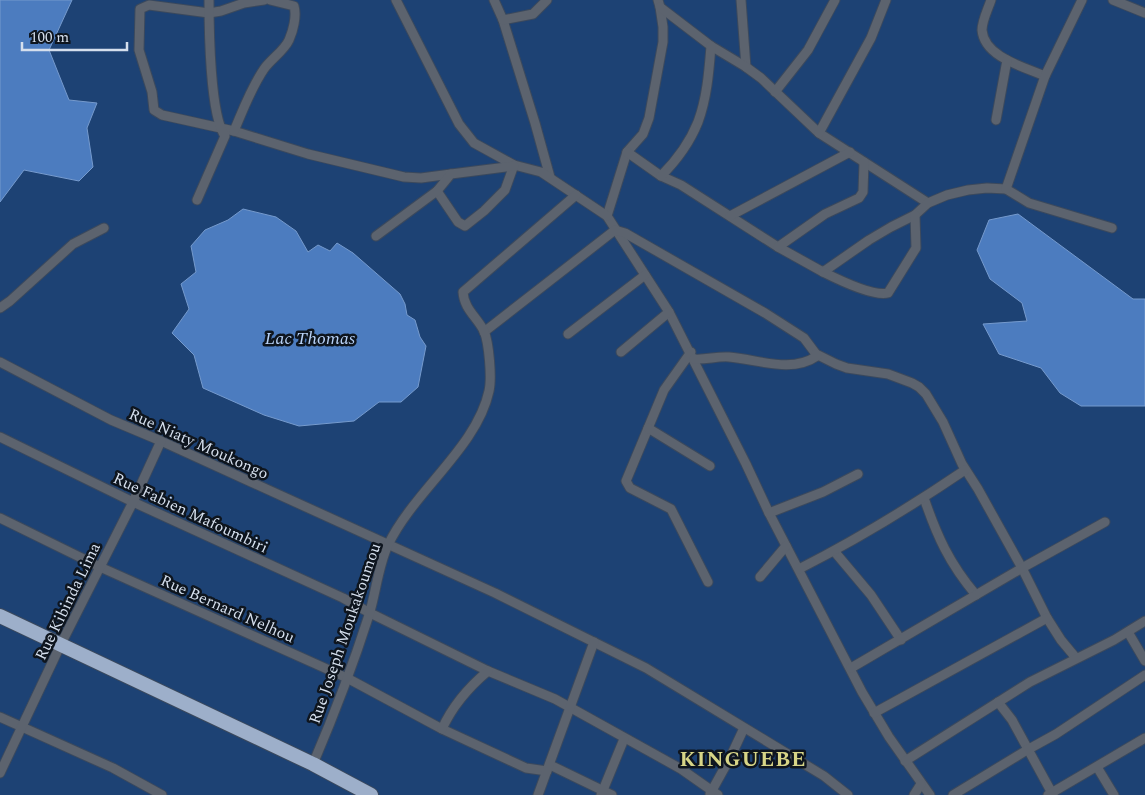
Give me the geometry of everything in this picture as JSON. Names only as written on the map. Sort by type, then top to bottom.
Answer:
[{"type":"highway","points":[[0,616],[313,764],[367,794]]},
{"type":"street","points":[[197,200],[225,136],[219,129],[210,49],[209,0]]},
{"type":"street","points":[[264,0],[244,3],[221,12],[209,13],[149,5],[140,9],[139,50],[152,92],[154,110],[162,115],[234,131],[308,154],[404,177],[421,178],[514,166],[536,170],[550,177],[606,216],[670,312],[769,513],[874,713],[930,795]]},
{"type":"street","points":[[234,131],[260,75],[290,37],[296,15],[294,6],[270,0]]},
{"type":"street","points":[[396,0],[459,124],[474,143],[514,166]]},
{"type":"street","points":[[494,0],[503,20],[550,177]]},
{"type":"street","points":[[503,20],[533,14],[547,0]]},
{"type":"street","points":[[741,0],[746,67]]},
{"type":"street","points":[[775,92],[808,50],[835,0]]},
{"type":"street","points":[[819,133],[872,38],[886,0]]},
{"type":"street","points":[[991,0],[982,30],[993,53],[1045,76]]},
{"type":"street","points":[[1006,189],[1045,76],[1082,0]]},
{"type":"street","points":[[1113,0],[1145,13]]},
{"type":"street","points":[[659,4],[711,46],[746,67],[819,133],[928,203]]},
{"type":"street","points":[[606,216],[626,152],[643,134],[648,118],[663,42],[659,4]]},
{"type":"street","points":[[661,176],[674,163],[698,122],[707,82],[711,46]]},
{"type":"street","points":[[996,120],[1007,60]]},
{"type":"street","points":[[626,152],[661,176],[681,184],[778,246],[823,272],[863,289],[884,294],[888,293],[916,248],[915,215]]},
{"type":"street","points":[[730,216],[850,152]]},
{"type":"street","points":[[778,246],[825,214],[860,198],[863,192],[864,162]]},
{"type":"street","points":[[437,191],[458,222],[465,226],[484,211],[504,190],[514,166]]},
{"type":"street","points":[[376,236],[437,191],[452,174]]},
{"type":"street","points":[[823,272],[868,240],[915,215],[928,203],[947,195],[968,190],[1006,189],[1029,203],[1112,228]]},
{"type":"street","points":[[576,195],[463,292],[465,304],[484,332],[615,230]]},
{"type":"street","points":[[0,308],[72,244],[104,228]]},
{"type":"street","points":[[615,230],[625,233],[766,313],[804,338],[816,354],[847,368],[888,374],[919,387],[926,394],[943,422],[965,470],[978,489],[1022,568],[1047,618],[1076,658]]},
{"type":"street","points":[[568,334],[645,275]]},
{"type":"street","points":[[621,352],[670,312]]},
{"type":"street","name":"Rue Joseph Moukakoumou","points":[[313,764],[370,613],[388,546],[412,506],[470,434],[478,421],[489,390],[491,377],[484,332]]},
{"type":"street","points":[[692,355],[703,360],[730,357],[778,365],[808,361],[817,356],[816,354]]},
{"type":"street","points":[[692,355],[664,390],[626,481],[627,485],[671,509],[708,582]]},
{"type":"street","name":"Rue Niaty Moukongo","points":[[0,362],[110,420],[161,441],[388,546],[495,593],[646,668],[824,776],[848,795]]},
{"type":"street","points":[[648,428],[710,466]]},
{"type":"street","name":"Rue Fabien Mafoumbiri","points":[[0,437],[133,502],[343,598],[488,672],[540,692],[682,769],[713,794]]},
{"type":"street","name":"Rue Kibinda Lima","points":[[0,774],[61,644],[133,502],[161,441]]},
{"type":"street","points":[[799,569],[834,551],[924,498],[965,470]]},
{"type":"street","points":[[769,513],[824,492],[858,474]]},
{"type":"street","points":[[924,498],[947,555],[959,575],[976,595]]},
{"type":"street","name":"Rue Bernard Nelhou","points":[[0,518],[100,567],[347,678],[442,729],[526,768],[548,768],[601,793],[612,795]]},
{"type":"street","points":[[851,668],[1105,522]]},
{"type":"street","points":[[760,577],[786,546]]},
{"type":"street","points":[[834,551],[871,595],[901,640]]},
{"type":"street","points":[[874,713],[1047,618]]},
{"type":"street","points":[[905,761],[1030,682],[1128,632],[1145,621]]},
{"type":"street","points":[[1128,632],[1145,661]]},
{"type":"street","points":[[538,795],[594,642]]},
{"type":"street","points":[[442,729],[454,709],[478,680],[488,672]]},
{"type":"street","points":[[952,795],[1056,734],[1145,675]]},
{"type":"street","points":[[998,702],[1012,720],[1051,794],[1145,738]]},
{"type":"street","points":[[0,717],[113,768],[162,795]]},
{"type":"street","points":[[713,794],[744,728]]},
{"type":"street","points":[[601,793],[624,739]]},
{"type":"street","points":[[1097,767],[1114,795]]},
{"type":"street","points":[[914,795],[922,784]]},
{"type":"shaded area","points":[[0,0],[1145,0],[1145,795],[0,795]]},
{"type":"water","points":[[0,0],[72,0],[49,50],[69,100],[97,103],[87,128],[93,167],[79,181],[24,170],[0,202]]},
{"type":"water","name":"Lac Thomas","points":[[243,209],[276,217],[296,231],[308,252],[318,245],[330,251],[337,243],[353,253],[400,294],[405,304],[407,315],[415,320],[420,337],[426,346],[418,387],[401,402],[379,402],[354,421],[299,426],[264,415],[203,388],[194,355],[172,333],[189,309],[181,284],[196,272],[191,246],[205,230],[228,220]]},
{"type":"water","points":[[1018,214],[1133,299],[1145,299],[1145,406],[1081,406],[1060,393],[1041,368],[999,354],[983,324],[1027,321],[1022,303],[990,279],[977,250],[989,220]]},
{"type":"district","name":"KINGUEBE","points":[[743,759]]}]
